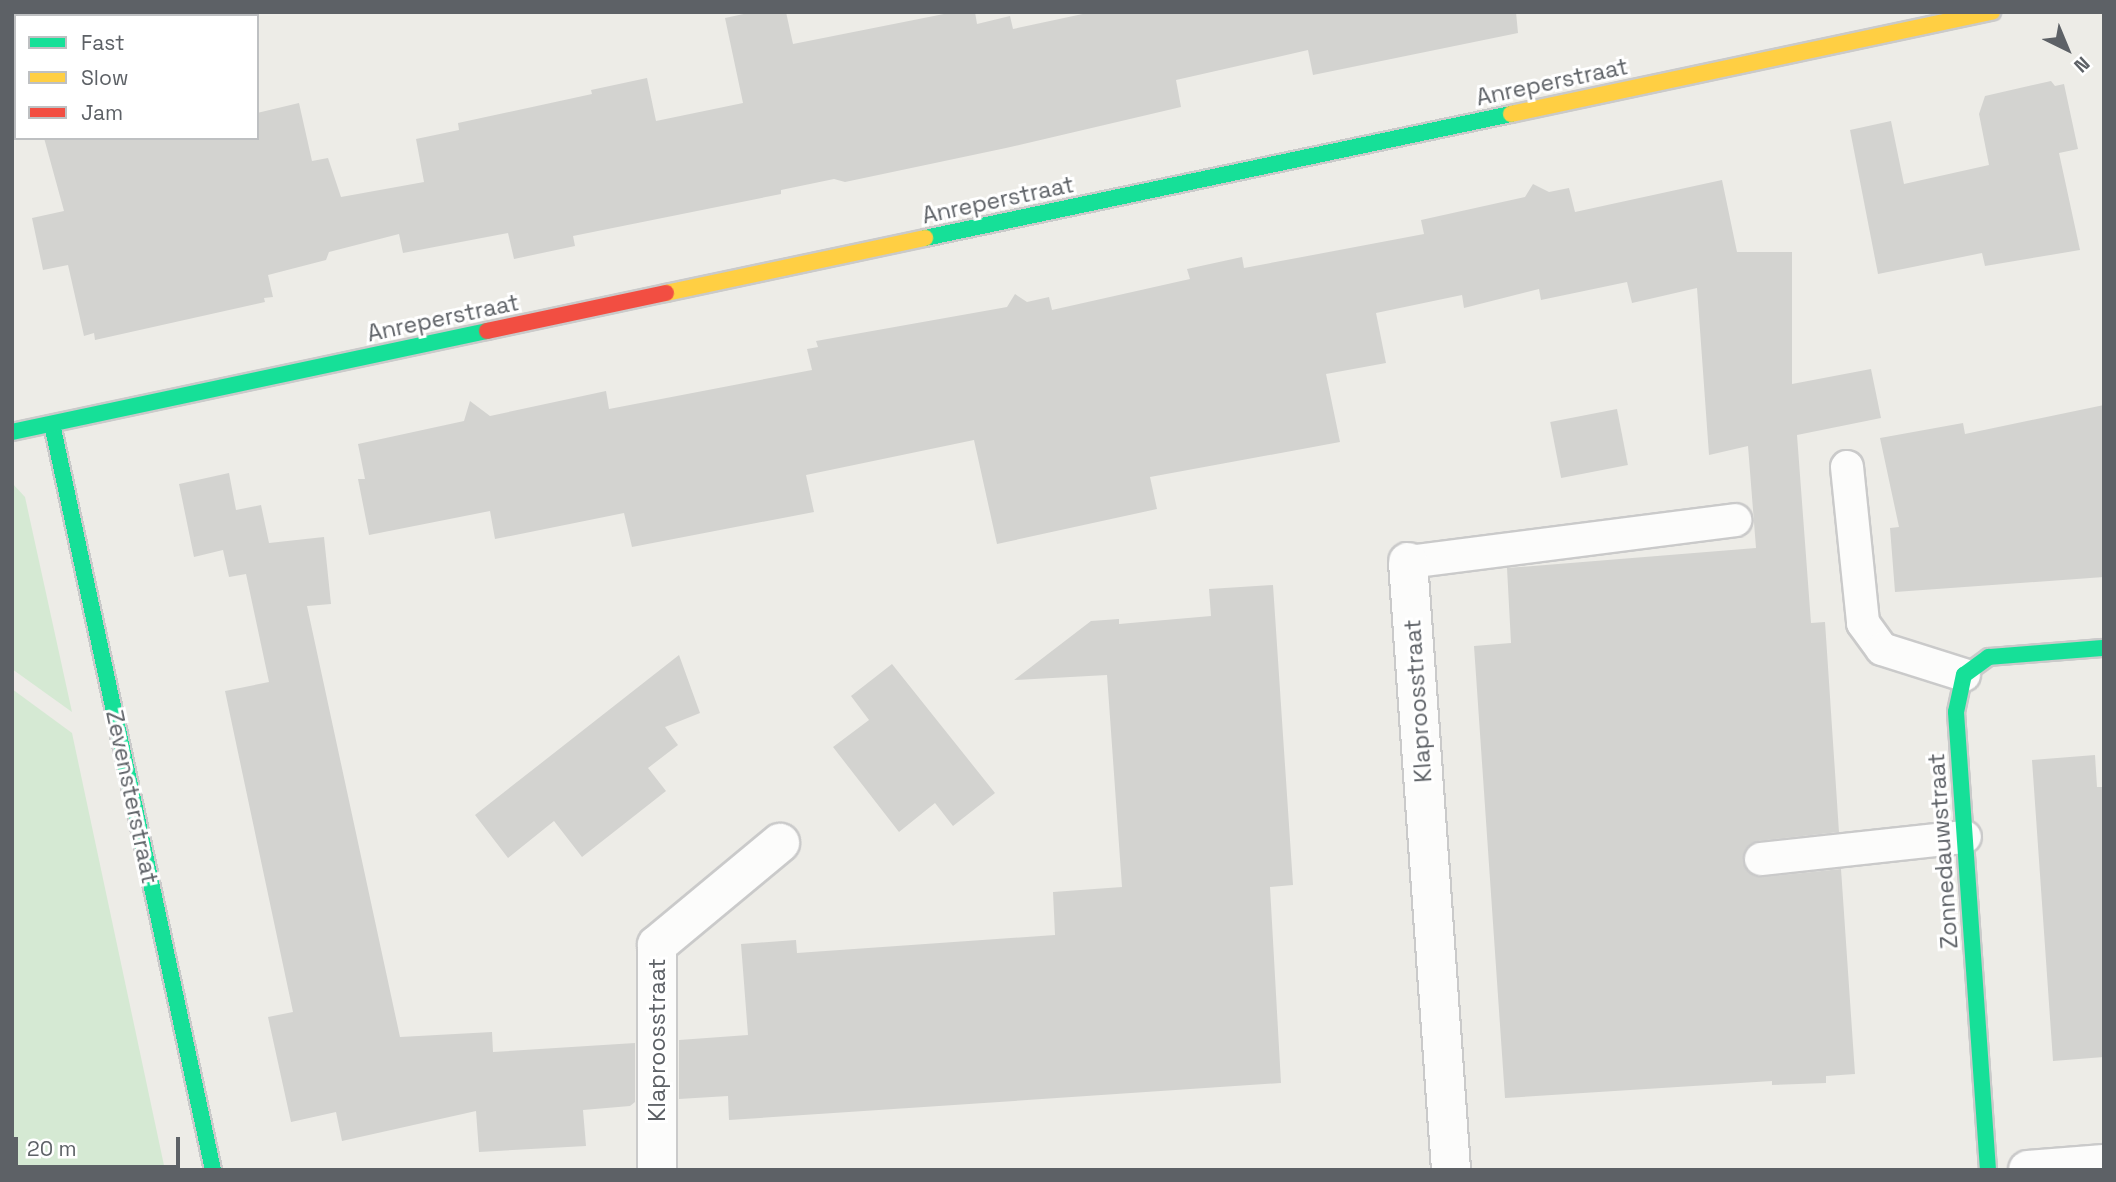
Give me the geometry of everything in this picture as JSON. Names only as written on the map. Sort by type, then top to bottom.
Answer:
[{"type":"street","name":"Anreperstraat","points":[[12,432],[1992,12]]},
{"type":"street","name":"Zevensterstraat","points":[[52,424],[213,1170]]},
{"type":"street","name":"Klaproosstraat","points":[[1408,562],[1451,1170]]},
{"type":"street","points":[[1964,675],[1989,657],[2104,648]]},
{"type":"street","name":"Zonnedauwstraat","points":[[1964,675],[1956,712],[1989,1170]]},
{"type":"street","name":"Klaproosstraat","points":[[657,1170],[657,945],[780,843]]},
{"type":"street","points":[[2028,1170],[2104,1164]]},
{"type":"lane","points":[[1847,467],[1863,623],[1882,649],[1964,675]]},
{"type":"lane","name":"Klaproosstraat","points":[[1408,562],[1735,520]]},
{"type":"lane","points":[[1760,859],[1965,837]]},
{"type":"green space","points":[[12,483],[25,497],[72,712],[12,669]]},
{"type":"green space","points":[[12,689],[72,733],[165,1170],[12,1170]]},
{"type":"building","points":[[753,12],[786,12],[793,44],[954,12],[975,12],[977,24],[1010,16],[1013,29],[1092,12],[1516,12],[1518,33],[1313,75],[1308,50],[1176,80],[1181,107],[1006,148],[845,182],[834,179],[781,190],[781,194],[573,236],[575,246],[514,259],[508,233],[403,253],[399,234],[329,252],[326,260],[268,275],[273,297],[264,298],[265,302],[95,340],[94,333],[84,336],[68,265],[43,270],[32,218],[64,211],[45,140],[259,140],[259,113],[299,103],[312,161],[328,158],[341,197],[424,182],[416,139],[459,130],[458,123],[592,94],[591,90],[647,78],[656,121],[743,103],[725,18]]},
{"type":"building","points":[[2051,81],[2055,86],[2064,84],[2078,149],[2059,153],[2080,250],[1985,266],[1982,253],[1878,274],[1850,130],[1891,121],[1904,184],[1989,165],[1979,114],[1985,96]]},
{"type":"building","points":[[1722,180],[1737,252],[1792,252],[1792,384],[1871,369],[1881,418],[1797,435],[1811,623],[1825,622],[1839,832],[1758,841],[1750,845],[1743,860],[1747,870],[1762,877],[1841,869],[1855,1074],[1826,1076],[1826,1083],[1772,1085],[1772,1081],[1505,1098],[1474,646],[1511,643],[1507,568],[1756,548],[1748,446],[1709,455],[1697,288],[1632,303],[1627,282],[1541,300],[1539,289],[1464,308],[1462,295],[1376,313],[1386,363],[1326,374],[1340,442],[1150,477],[1157,509],[997,544],[974,440],[806,475],[814,512],[632,547],[624,513],[495,539],[490,511],[369,535],[358,479],[365,479],[358,444],[464,421],[470,401],[490,416],[606,391],[609,409],[812,370],[807,349],[818,347],[816,341],[1007,307],[1015,294],[1027,302],[1049,297],[1052,310],[1190,279],[1187,269],[1242,257],[1244,268],[1424,234],[1421,220],[1525,197],[1533,184],[1549,192],[1569,188],[1575,212]]},
{"type":"building","points":[[2104,405],[2104,577],[1895,592],[1890,528],[1899,527],[1880,438],[1963,423],[1965,434]]},
{"type":"building","points":[[1617,409],[1628,465],[1561,478],[1550,422]]},
{"type":"building","points":[[229,473],[236,510],[261,505],[269,543],[324,537],[331,604],[307,606],[400,1037],[492,1032],[493,1052],[635,1043],[635,1102],[630,1106],[583,1110],[586,1146],[479,1152],[476,1111],[342,1141],[336,1112],[291,1122],[268,1017],[293,1012],[225,691],[269,682],[246,574],[229,577],[223,550],[194,557],[179,484]]},
{"type":"building","points":[[1273,585],[1293,885],[1270,887],[1281,1083],[729,1120],[728,1096],[679,1099],[679,1040],[748,1035],[741,944],[796,940],[797,953],[1055,935],[1053,892],[1122,887],[1107,675],[1014,680],[1091,621],[1119,619],[1119,624],[1211,616],[1209,589]]},
{"type":"building","points":[[679,655],[700,713],[665,727],[678,745],[648,768],[666,791],[582,857],[554,821],[508,858],[475,815]]},
{"type":"building","points":[[892,664],[995,793],[953,826],[935,803],[899,832],[833,747],[869,720],[851,696]]},
{"type":"building","points":[[2095,755],[2097,787],[2104,787],[2104,1057],[2053,1061],[2032,760]]},
{"type":"traffic: fast","points":[[925,238],[1511,114]]},
{"type":"traffic: fast","points":[[12,432],[487,331]]},
{"type":"traffic: fast","points":[[52,424],[213,1170]]},
{"type":"traffic: fast","points":[[1988,1170],[1956,712],[1964,675],[1989,657],[2104,648]]},
{"type":"traffic: slow","points":[[1511,114],[1992,12]]},
{"type":"traffic: slow","points":[[666,293],[925,238]]},
{"type":"traffic: jam","points":[[487,331],[666,293]]}]
